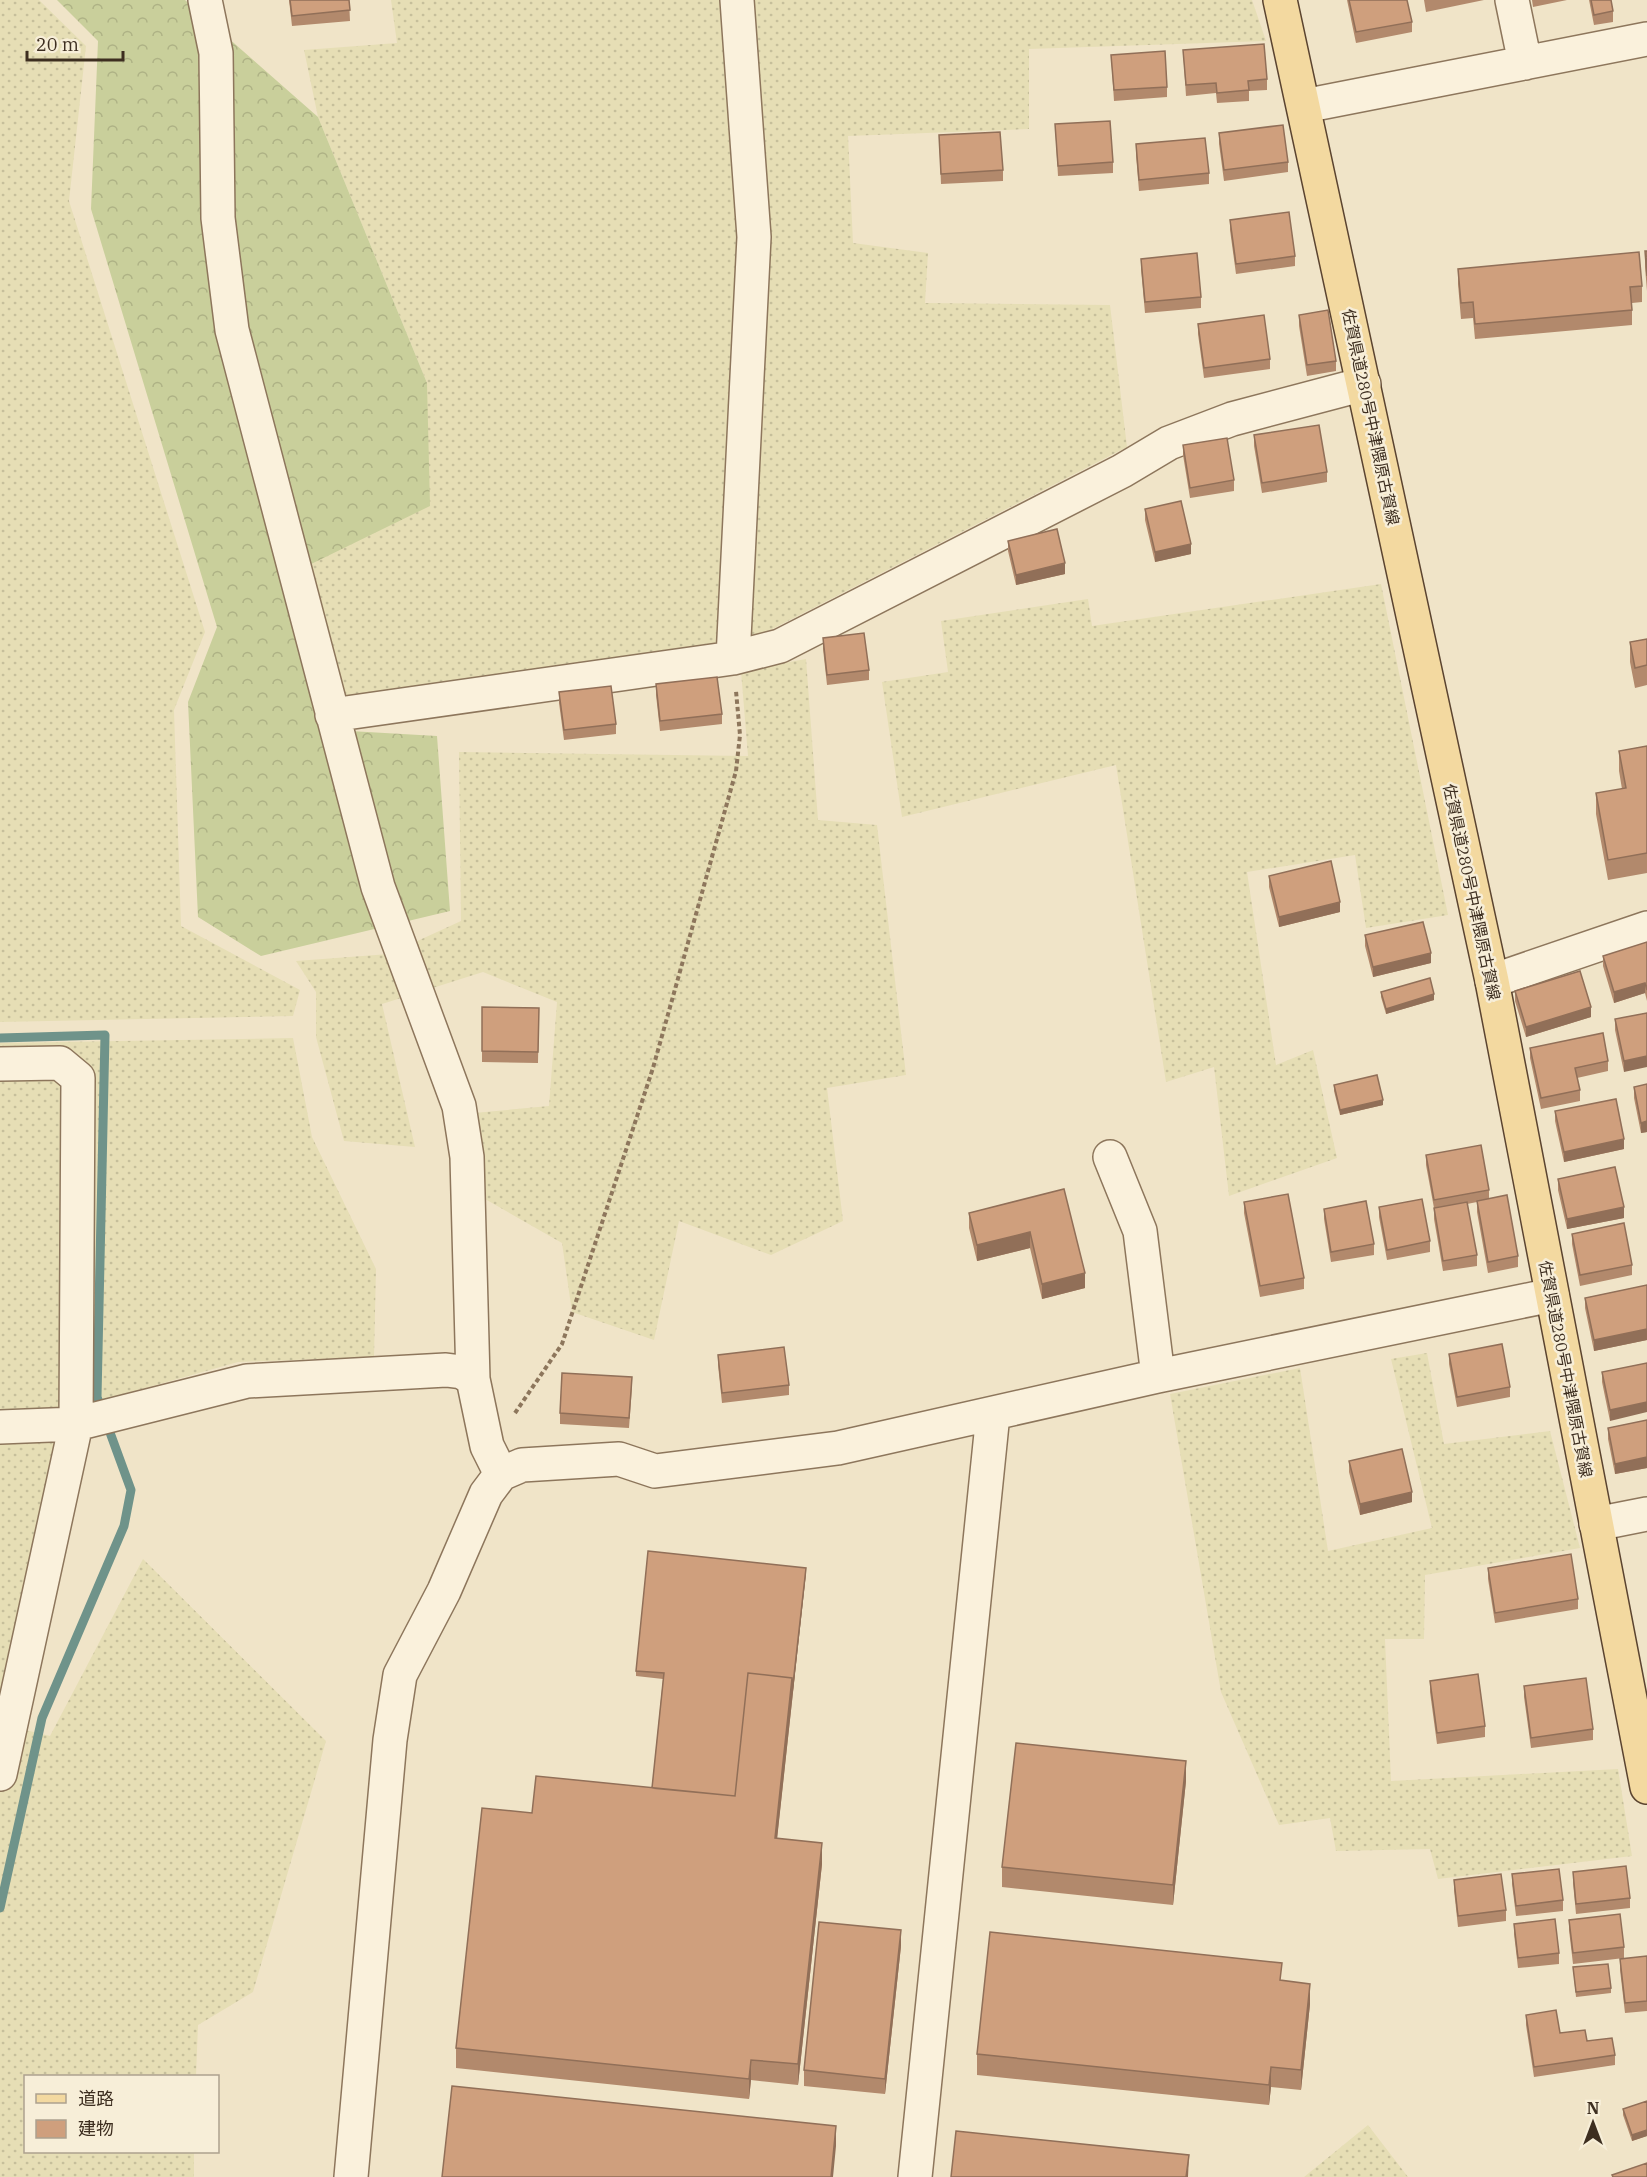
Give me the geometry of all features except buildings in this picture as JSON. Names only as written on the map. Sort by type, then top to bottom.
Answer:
[{"type":"main road","name":"佐賀県道280号中津隈原古賀線","points":[[1280,0],[1492,981],[1647,1787]]},
{"type":"street","points":[[206,0],[216,53],[218,218],[232,330],[378,887],[459,1107],[466,1157],[473,1379],[487,1446],[501,1474]]},
{"type":"street","points":[[733,658],[754,237],[737,0]]},
{"type":"street","points":[[1512,0],[1526,63]]},
{"type":"street","points":[[1304,106],[1647,39]]},
{"type":"street","points":[[332,715],[733,658],[780,646],[1122,471],[1169,444],[1232,419],[1364,384]]},
{"type":"street","points":[[1492,981],[1647,928]]},
{"type":"street","points":[[0,1064],[60,1063],[78,1078],[76,1424],[0,1774]]},
{"type":"street","points":[[1110,1157],[1140,1231],[1158,1376]]},
{"type":"street","points":[[351,2177],[390,1740],[400,1675],[444,1591],[486,1494],[501,1474],[522,1466],[619,1459],[655,1471],[838,1448],[1158,1376],[1552,1295]]},
{"type":"street","points":[[0,1427],[76,1424],[247,1381],[446,1370],[462,1372],[473,1379]]},
{"type":"street","points":[[915,2177],[993,1414]]},
{"type":"street","points":[[1596,1524],[1647,1514]]},
{"type":"path","points":[[513,1416],[562,1344],[653,1068],[736,771],[740,735],[733,658]]},
{"type":"shaded area","points":[[0,0],[39,0],[86,46],[69,201],[205,632],[174,710],[181,926],[300,990],[293,1016],[0,1022]]},
{"type":"shaded area","points":[[391,0],[1252,0],[1266,41],[1029,49],[1029,129],[848,136],[853,243],[928,253],[925,303],[1110,305],[1127,447],[743,644],[341,697],[305,567],[427,383],[318,117],[304,50],[397,43]]},
{"type":"shaded area","points":[[1381,584],[1448,915],[1366,928],[1355,855],[1247,872],[1276,1065],[1313,1050],[1337,1158],[1229,1196],[1214,1067],[1166,1082],[1116,765],[902,817],[882,682],[948,672],[941,621],[1088,599],[1092,626]]},
{"type":"shaded area","points":[[806,659],[818,820],[877,825],[906,1075],[827,1088],[843,1221],[771,1255],[679,1221],[654,1340],[572,1312],[562,1243],[478,1195],[474,1113],[549,1106],[557,1002],[483,972],[382,1004],[415,1147],[344,1141],[316,1037],[316,992],[296,961],[389,954],[461,921],[459,752],[748,756],[741,671]]},
{"type":"shaded area","points":[[293,1038],[312,1137],[376,1269],[374,1357],[238,1362],[60,1412],[0,1413],[0,1043]]},
{"type":"shaded area","points":[[1427,1353],[1444,1444],[1550,1431],[1580,1548],[1425,1575],[1424,1639],[1385,1639],[1391,1781],[1618,1769],[1632,1856],[1438,1879],[1430,1849],[1336,1851],[1330,1818],[1279,1825],[1221,1692],[1170,1394],[1300,1368],[1328,1551],[1432,1528],[1391,1359]]},
{"type":"shaded area","points":[[60,1442],[5,1725],[50,1736],[143,1559],[326,1741],[253,1992],[198,2025],[196,2075],[24,2075],[24,2153],[194,2153],[194,2177],[0,2177],[0,1444]]},
{"type":"shaded area","points":[[1368,2125],[1408,2177],[1304,2177]]},
{"type":"green space","points":[[57,0],[185,0],[318,117],[427,383],[430,506],[305,567],[350,731],[437,736],[450,911],[261,956],[198,917],[188,702],[217,627],[91,209],[98,41]]},
{"type":"waterway","points":[[0,1038],[105,1035],[97,1397],[131,1490],[124,1526],[42,1718],[0,1908]]}]
